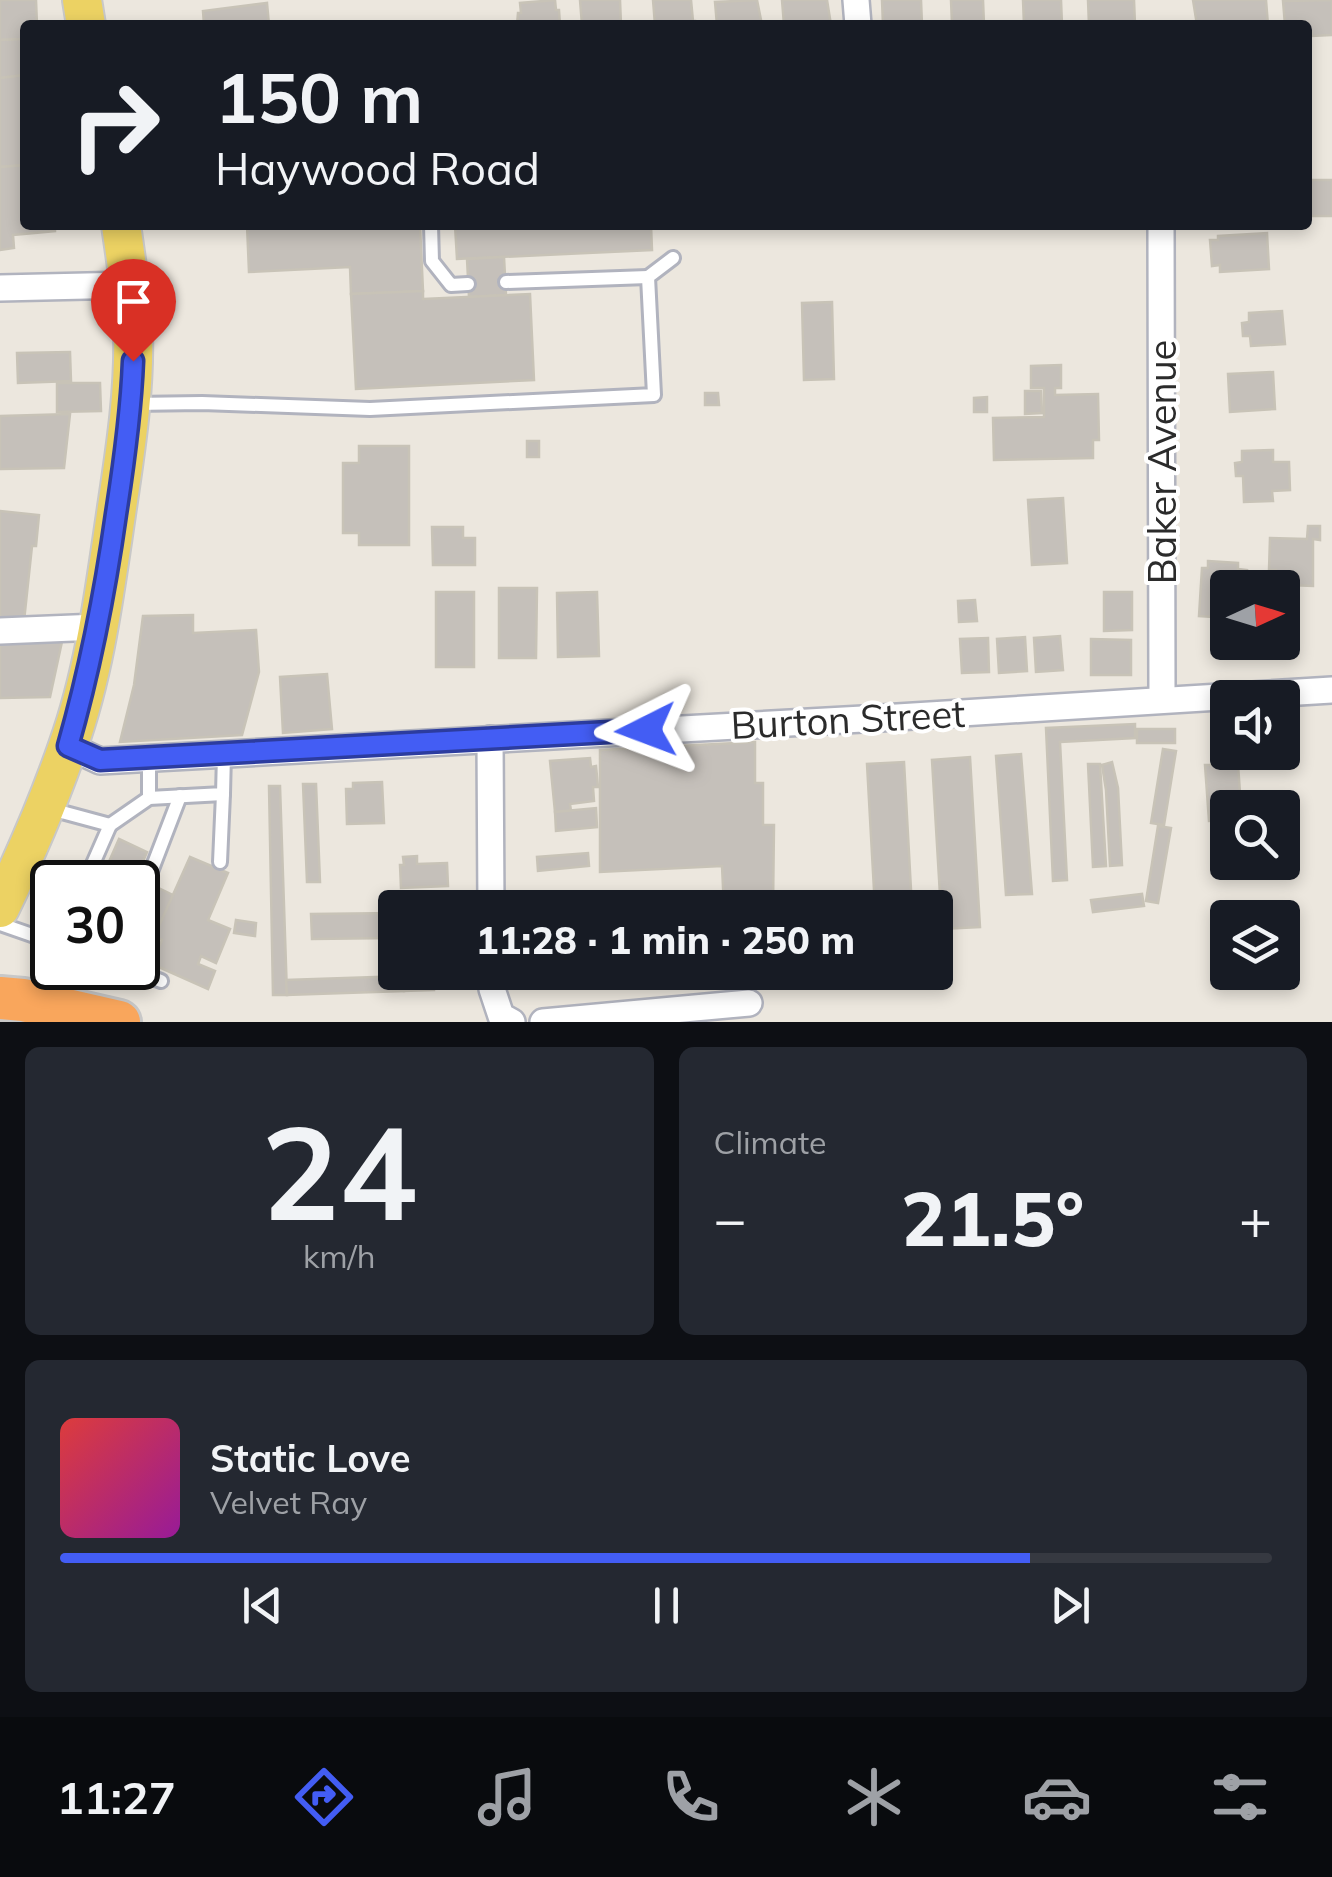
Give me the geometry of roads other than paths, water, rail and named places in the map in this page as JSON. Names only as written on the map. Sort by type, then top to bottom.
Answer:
[{"type":"highway","points":[[0,998],[119,1022]]},
{"type":"main road","points":[[4,892],[68,746],[98,627],[130,404],[134,332],[122,230]]},
{"type":"street","name":"Baker Avenue","points":[[1161,230],[1162,699]]},
{"type":"street","points":[[0,288],[130,285]]},
{"type":"street","points":[[0,631],[98,627]]},
{"type":"street","name":"Burton Street","points":[[68,746],[100,760],[150,758],[1332,690]]},
{"type":"street","points":[[490,739],[491,890]]},
{"type":"street","points":[[492,990],[501,1016],[512,1022]]},
{"type":"street","points":[[543,1022],[750,1002]]},
{"type":"lane","points":[[430,230],[432,261],[451,286],[468,284]]},
{"type":"lane","points":[[506,282],[648,277],[673,258]]},
{"type":"lane","points":[[130,404],[370,408],[654,395],[648,277]]},
{"type":"lane","points":[[220,862],[224,754]]},
{"type":"lane","points":[[149,798],[150,758]]},
{"type":"lane","points":[[101,860],[110,826],[149,798],[223,794]]},
{"type":"lane","points":[[152,860],[180,796]]},
{"type":"lane","points":[[44,807],[110,826]]},
{"type":"lane","points":[[0,924],[30,934]]}]
